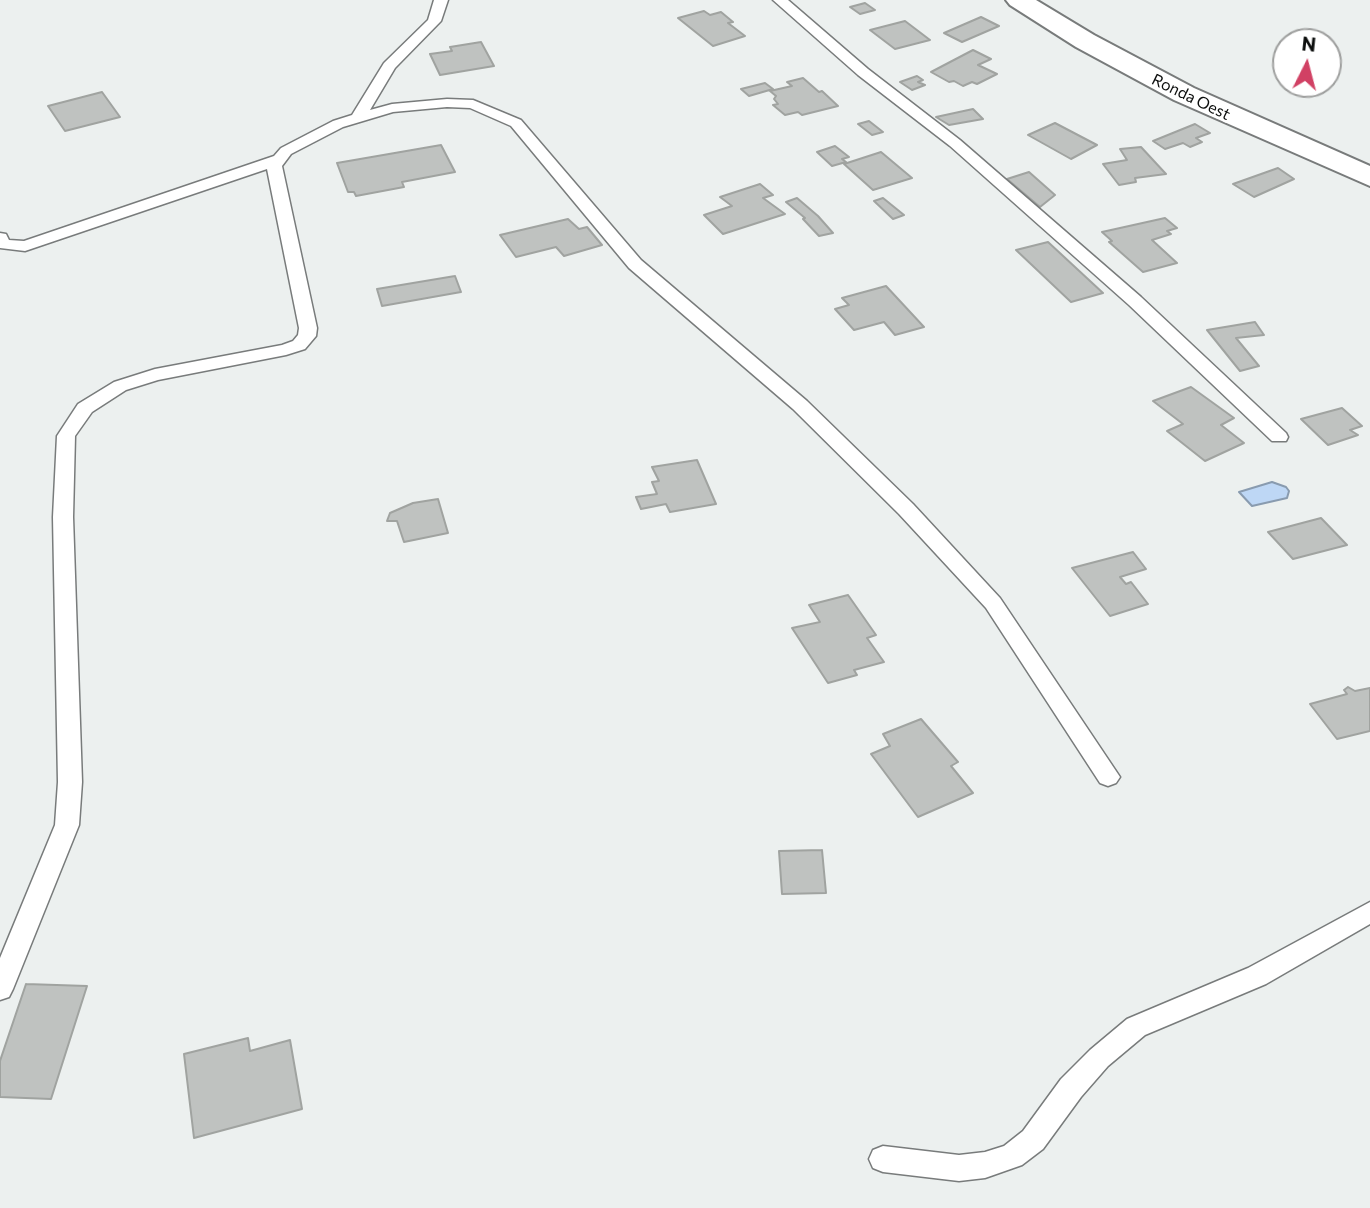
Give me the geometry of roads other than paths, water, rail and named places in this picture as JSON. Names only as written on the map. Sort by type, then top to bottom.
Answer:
[{"type":"main road","name":"Ronda Oest","points":[[1020,0],[1085,41],[1184,94],[1370,177]]},
{"type":"lane","points":[[359,116],[389,66],[434,22],[441,0]]},
{"type":"lane","points":[[780,0],[863,72],[955,143],[1135,301],[1279,437]]},
{"type":"lane","points":[[0,238],[4,244],[25,246],[277,160],[299,143],[359,116],[412,106],[460,104],[491,110],[516,123],[635,264],[800,405],[906,509],[993,603],[1108,777]]},
{"type":"lane","points":[[0,989],[67,825],[70,782],[63,517],[66,436],[85,408],[120,386],[155,375],[286,350],[299,345],[307,336],[274,166],[277,160]]},
{"type":"lane","points":[[883,1159],[959,1168],[985,1166],[1012,1156],[1033,1140],[1071,1088],[1099,1058],[1136,1027],[1257,976],[1370,912]]},
{"type":"water","points":[[1272,482],[1286,487],[1289,491],[1287,498],[1252,506],[1239,492]]}]
